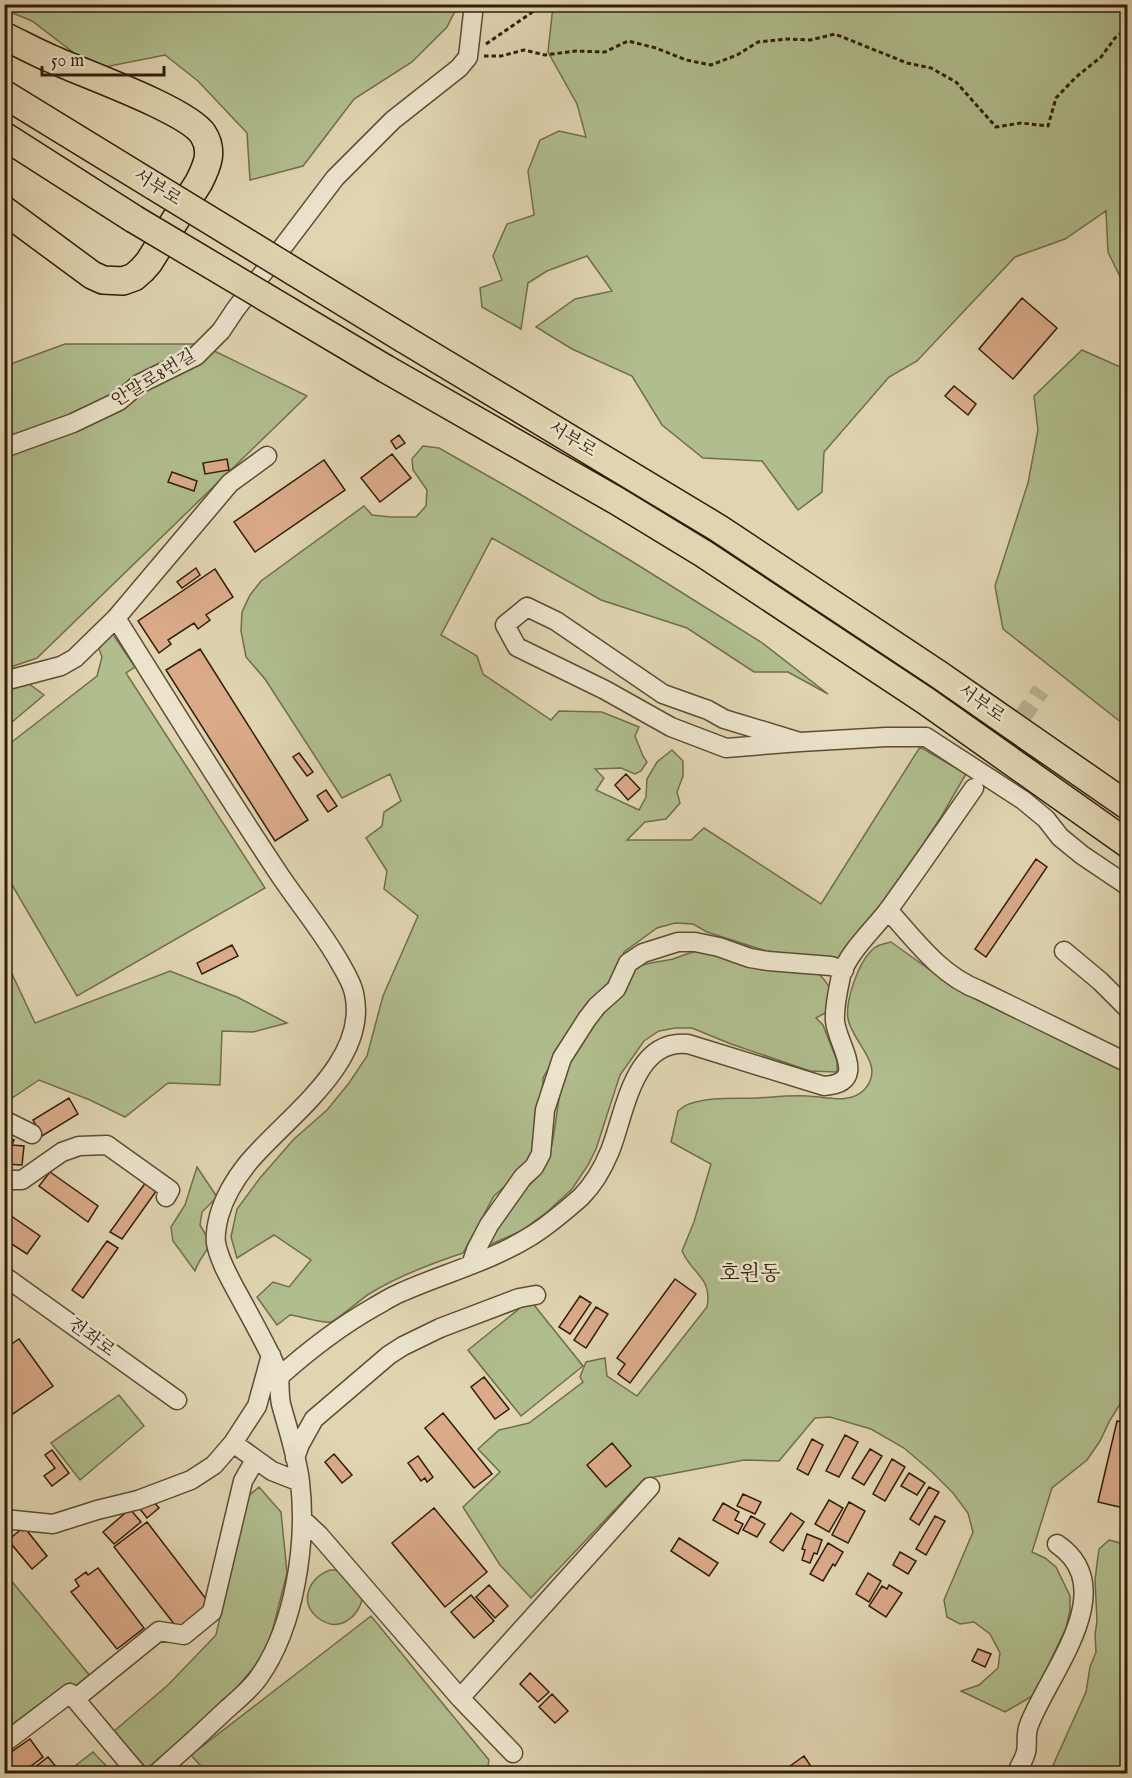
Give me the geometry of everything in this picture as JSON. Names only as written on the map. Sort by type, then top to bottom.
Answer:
[{"type":"highway","points":[[4,36],[189,121],[204,136],[209,153],[206,169],[199,182],[149,262],[134,277],[123,281],[103,280],[92,275],[4,210]]},
{"type":"highway","points":[[4,82],[57,126]]},
{"type":"highway","name":"서부로","points":[[4,94],[718,528],[928,668],[1128,806]]},
{"type":"highway","name":"서부로","points":[[10,141],[134,219],[386,369],[617,501],[704,554],[926,701],[1128,844]]},
{"type":"street","points":[[468,57],[474,4]]},
{"type":"street","name":"안말로8번길","points":[[4,448],[73,423],[119,401],[139,384],[196,356],[221,331],[335,178],[393,120],[459,68],[468,57]]},
{"type":"street","points":[[4,681],[61,666],[75,658],[116,618],[230,483],[267,456]]},
{"type":"street","points":[[800,742],[724,719],[708,710],[663,694],[556,621],[526,607],[505,625],[517,647],[605,690],[671,727],[726,748],[926,736],[1023,800],[1046,819],[1060,837],[1128,886]]},
{"type":"street","points":[[116,618],[213,774],[282,878],[327,940],[354,992],[356,1006],[355,1023],[343,1056],[323,1086],[249,1162],[236,1179],[218,1218],[216,1242],[225,1269],[271,1355],[279,1377],[280,1398],[300,1482],[302,1519],[300,1560],[290,1605],[270,1660],[257,1680],[156,1773]]},
{"type":"street","points":[[279,1377],[311,1348],[400,1292],[508,1249],[532,1236],[566,1211],[586,1191],[600,1171],[610,1150],[633,1083],[644,1064],[658,1050],[676,1043],[688,1044],[824,1086],[834,1086],[846,1077],[849,1070],[848,1061],[835,1024],[835,1011],[844,970],[858,947],[888,910],[974,788]]},
{"type":"street","points":[[888,910],[944,969],[967,985],[1128,1063]]},
{"type":"street","points":[[471,1265],[489,1225],[523,1177],[534,1167],[541,1154],[545,1110],[562,1058],[597,1006],[616,989],[628,963],[643,953],[678,942],[695,942],[768,962],[831,966],[844,970]]},
{"type":"street","points":[[1064,951],[1100,981],[1128,1009]]},
{"type":"street","points":[[4,1120],[32,1134]]},
{"type":"street","points":[[4,1180],[22,1180],[62,1152],[79,1146],[107,1145],[170,1190],[166,1197]]},
{"type":"street","name":"전좌로","points":[[4,1276],[177,1400]]},
{"type":"street","points":[[295,1458],[314,1419],[396,1351],[440,1328],[519,1298],[536,1295]]},
{"type":"street","points":[[4,1519],[53,1524],[138,1500],[191,1480],[214,1465],[233,1443],[257,1406],[271,1355]]},
{"type":"street","points":[[233,1443],[272,1471],[300,1482]]},
{"type":"street","points":[[75,1699],[159,1630],[184,1635],[212,1612],[243,1481],[255,1460]]},
{"type":"street","points":[[460,1698],[650,1487]]},
{"type":"street","points":[[302,1519],[319,1535],[460,1698],[513,1753]]},
{"type":"street","points":[[1017,1773],[1026,1751],[1028,1726],[1075,1633],[1083,1598],[1082,1576],[1078,1566],[1057,1544]]},
{"type":"street","points":[[4,1743],[70,1693],[138,1773]]},
{"type":"path","points":[[468,57],[544,4]]},
{"type":"path","points":[[468,57],[501,56],[524,50],[545,55],[576,51],[605,52],[628,41],[656,48],[686,60],[711,65],[737,55],[758,42],[788,39],[810,40],[835,34],[907,63],[931,68],[956,82],[996,127],[1021,123],[1048,126],[1056,98],[1076,77],[1101,57],[1115,38],[1128,28]]},
{"type":"green space","points":[[4,5],[458,5],[447,27],[412,62],[354,99],[303,166],[250,180],[247,133],[198,81],[165,55],[95,69],[32,21],[5,10]]},
{"type":"green space","points":[[535,5],[1127,5],[1127,291],[1108,252],[1106,211],[1065,239],[1015,257],[917,361],[889,377],[824,452],[822,492],[798,510],[762,461],[703,458],[662,425],[632,376],[572,349],[536,327],[575,299],[612,291],[587,256],[547,271],[528,283],[521,329],[482,307],[480,288],[502,280],[493,256],[507,224],[534,215],[528,171],[540,140],[559,131],[586,137],[577,104],[548,52],[553,6]]},
{"type":"green space","points":[[65,344],[200,344],[307,396],[37,658],[5,669],[5,366]]},
{"type":"green space","points":[[1082,350],[1127,370],[1127,727],[1003,629],[995,586],[1028,483],[1038,430],[1034,396]]},
{"type":"green space","points":[[423,446],[439,448],[633,562],[761,642],[828,694],[788,672],[754,672],[687,628],[601,600],[492,538],[441,635],[477,656],[483,674],[551,720],[559,711],[602,712],[639,727],[635,736],[647,762],[641,771],[635,774],[621,768],[595,769],[604,778],[596,790],[639,810],[646,797],[647,779],[657,762],[672,750],[683,761],[683,776],[677,792],[680,803],[666,819],[645,822],[627,840],[691,840],[704,828],[821,904],[920,747],[966,774],[892,892],[863,926],[842,958],[766,951],[707,932],[693,924],[675,923],[657,928],[624,952],[619,973],[569,1032],[543,1078],[543,1099],[536,1148],[525,1168],[494,1196],[463,1253],[391,1282],[369,1294],[331,1322],[290,1315],[277,1325],[257,1297],[273,1282],[289,1287],[311,1260],[274,1235],[237,1258],[231,1237],[237,1209],[294,1139],[327,1110],[367,1056],[383,996],[418,916],[384,889],[387,871],[366,838],[382,826],[384,812],[401,801],[390,774],[342,798],[265,679],[246,657],[241,631],[242,612],[250,595],[261,581],[364,506],[372,515],[416,517],[426,506],[427,490],[413,470],[412,459]]},
{"type":"green space","points":[[110,630],[135,667],[126,673],[265,888],[77,996],[5,873],[4,748],[97,676],[102,657],[96,641]]},
{"type":"green space","points":[[24,680],[44,695],[5,728],[5,692]]},
{"type":"green space","points":[[891,942],[947,982],[1127,1068],[1127,1403],[1122,1401],[1087,1460],[1052,1488],[1032,1552],[1045,1558],[1056,1567],[1070,1596],[1070,1611],[1066,1628],[1034,1695],[1005,1712],[961,1691],[979,1685],[998,1668],[1000,1653],[990,1634],[974,1622],[960,1624],[947,1617],[944,1600],[973,1532],[968,1513],[953,1493],[932,1472],[904,1448],[871,1429],[830,1417],[815,1418],[779,1461],[744,1460],[644,1479],[531,1598],[500,1565],[463,1507],[500,1472],[478,1449],[499,1430],[529,1423],[583,1382],[580,1377],[586,1362],[605,1358],[607,1376],[637,1396],[707,1307],[707,1289],[682,1251],[694,1222],[711,1164],[671,1142],[678,1111],[697,1101],[714,1099],[808,1096],[845,1099],[859,1094],[871,1080],[872,1071],[870,1062],[851,1028],[848,1019],[848,1003],[857,973],[866,957],[875,947]]},
{"type":"green space","points":[[699,950],[818,973],[829,986],[830,999],[829,1011],[816,1018],[823,1025],[837,1061],[837,1072],[810,1071],[692,1028],[659,1031],[644,1041],[620,1075],[596,1149],[572,1189],[547,1212],[521,1231],[487,1246],[509,1208],[545,1166],[552,1144],[565,1076],[576,1050],[599,1014],[637,967],[673,959]]},
{"type":"green space","points":[[5,959],[35,1023],[170,971],[237,997],[287,1023],[253,1032],[222,1031],[220,1085],[168,1083],[125,1117],[39,1080],[6,1102],[4,1100]]},
{"type":"green space","points":[[197,1167],[217,1197],[202,1212],[200,1225],[210,1242],[195,1271],[173,1241],[171,1227],[185,1205]]},
{"type":"green space","points":[[530,1300],[583,1366],[521,1416],[468,1350]]},
{"type":"green space","points":[[119,1395],[144,1426],[80,1480],[51,1443]]},
{"type":"green space","points":[[259,1487],[281,1512],[287,1573],[267,1652],[220,1707],[148,1770],[113,1732],[168,1685],[216,1635],[247,1497]]},
{"type":"green space","points":[[1109,1540],[1127,1547],[1127,1773],[1052,1773],[1050,1772],[1086,1692],[1090,1667],[1096,1652],[1095,1580],[1099,1549]]},
{"type":"green space","points":[[330,1570],[339,1570],[363,1596],[353,1616],[340,1624],[326,1623],[312,1612],[308,1605],[307,1598],[312,1584]]},
{"type":"green space","points":[[4,1572],[91,1677],[4,1743]]},
{"type":"green space","points":[[371,1616],[489,1760],[488,1766],[477,1774],[208,1774],[191,1755]]},
{"type":"green space","points":[[93,1752],[113,1773],[66,1773]]},
{"type":"building","points":[[1022,298],[1057,328],[1013,379],[979,349]]},
{"type":"building","points":[[954,386],[976,404],[968,415],[945,396]]},
{"type":"building","points":[[399,435],[405,443],[396,449],[391,441]]},
{"type":"building","points":[[392,454],[411,478],[380,502],[361,478]]},
{"type":"building","points":[[227,459],[229,470],[205,474],[203,463]]},
{"type":"building","points":[[324,460],[345,490],[255,552],[234,522]]},
{"type":"building","points":[[172,472],[197,481],[194,491],[168,482]]},
{"type":"building","points":[[196,568],[200,575],[182,588],[177,582]]},
{"type":"building","points":[[215,569],[233,597],[206,615],[210,620],[198,629],[194,623],[168,640],[171,644],[159,653],[138,621]]},
{"type":"building","points":[[200,649],[308,820],[275,841],[166,670]]},
{"type":"building","points":[[299,753],[313,772],[307,776],[293,757]]},
{"type":"building","points":[[626,774],[640,789],[628,800],[615,785]]},
{"type":"building","points":[[326,790],[337,806],[328,812],[317,796]]},
{"type":"building","points":[[1036,859],[1047,867],[986,957],[975,949]]},
{"type":"building","points":[[232,945],[238,956],[202,974],[197,963]]},
{"type":"building","points":[[69,1098],[78,1114],[42,1136],[33,1120]]},
{"type":"building","points":[[4,1139],[14,1140],[12,1145],[24,1146],[22,1165],[4,1164]]},
{"type":"building","points":[[50,1172],[98,1206],[88,1222],[39,1186]]},
{"type":"building","points":[[146,1182],[157,1190],[122,1239],[110,1232]]},
{"type":"building","points":[[4,1211],[40,1236],[27,1254],[4,1239]]},
{"type":"building","points":[[107,1241],[118,1248],[83,1298],[72,1290]]},
{"type":"building","points":[[675,1279],[696,1294],[630,1383],[618,1374],[625,1364],[617,1358]]},
{"type":"building","points":[[580,1296],[591,1303],[570,1334],[559,1327]]},
{"type":"building","points":[[596,1307],[608,1314],[586,1348],[574,1340]]},
{"type":"building","points":[[19,1339],[53,1386],[4,1420],[4,1349]]},
{"type":"building","points":[[484,1377],[509,1409],[495,1419],[471,1387]]},
{"type":"building","points":[[443,1413],[492,1474],[474,1488],[425,1428]]},
{"type":"building","points":[[1117,1421],[1128,1423],[1128,1509],[1098,1502]]},
{"type":"building","points":[[845,1435],[858,1442],[839,1477],[826,1471]]},
{"type":"building","points":[[812,1439],[823,1445],[808,1475],[797,1469]]},
{"type":"building","points":[[612,1443],[631,1466],[606,1487],[587,1465]]},
{"type":"building","points":[[870,1449],[882,1456],[864,1485],[852,1478]]},
{"type":"building","points":[[52,1450],[69,1473],[52,1486],[44,1476],[55,1468],[45,1455]]},
{"type":"building","points":[[334,1454],[352,1475],[342,1483],[325,1462]]},
{"type":"building","points":[[418,1456],[433,1477],[427,1482],[425,1478],[421,1481],[408,1463]]},
{"type":"building","points":[[892,1459],[905,1467],[885,1501],[873,1494]]},
{"type":"building","points":[[909,1473],[925,1483],[917,1495],[901,1486]]},
{"type":"building","points":[[929,1487],[939,1492],[919,1525],[910,1519]]},
{"type":"building","points":[[743,1494],[761,1502],[755,1514],[737,1506]]},
{"type":"building","points":[[151,1499],[159,1508],[147,1518],[140,1509]]},
{"type":"building","points":[[829,1500],[843,1508],[829,1532],[815,1524]]},
{"type":"building","points":[[849,1502],[865,1511],[848,1543],[832,1535]]},
{"type":"building","points":[[723,1503],[739,1512],[735,1520],[743,1524],[738,1534],[713,1520]]},
{"type":"building","points":[[434,1508],[487,1572],[445,1607],[392,1543]]},
{"type":"building","points":[[130,1509],[141,1522],[114,1544],[103,1532]]},
{"type":"building","points":[[791,1513],[804,1522],[783,1551],[770,1542]]},
{"type":"building","points":[[751,1516],[765,1524],[757,1537],[743,1530]]},
{"type":"building","points":[[935,1516],[945,1521],[926,1555],[916,1549]]},
{"type":"building","points":[[147,1522],[210,1604],[178,1629],[114,1547]]},
{"type":"building","points":[[24,1527],[47,1556],[32,1569],[8,1540]]},
{"type":"building","points":[[807,1534],[822,1540],[817,1554],[814,1553],[810,1563],[802,1560],[805,1550],[802,1549]]},
{"type":"building","points":[[679,1538],[718,1563],[709,1576],[671,1551]]},
{"type":"building","points":[[828,1543],[843,1552],[823,1581],[810,1574]]},
{"type":"building","points":[[900,1552],[916,1561],[908,1574],[893,1565]]},
{"type":"building","points":[[98,1568],[144,1628],[117,1649],[71,1592],[79,1586],[75,1580],[86,1572],[88,1575]]},
{"type":"building","points":[[868,1573],[881,1581],[869,1602],[856,1594]]},
{"type":"building","points":[[489,1585],[508,1606],[495,1618],[476,1597]]},
{"type":"building","points":[[889,1585],[902,1593],[886,1617],[869,1606],[882,1586],[887,1589]]},
{"type":"building","points":[[471,1595],[494,1621],[474,1638],[451,1612]]},
{"type":"building","points":[[978,1649],[991,1654],[985,1667],[972,1661]]},
{"type":"building","points":[[530,1673],[549,1692],[538,1702],[520,1684]]},
{"type":"building","points":[[552,1694],[568,1711],[555,1723],[539,1707]]},
{"type":"building","points":[[30,1739],[43,1757],[20,1774],[4,1774],[4,1757]]},
{"type":"building","points":[[804,1756],[816,1774],[779,1774]]},
{"type":"building","points":[[48,1757],[57,1768],[50,1774],[38,1774],[34,1768]]},
{"type":"tunnel","points":[[975,786],[1041,690]]},
{"type":"district","name":"호원동","points":[[750,1274]]}]
